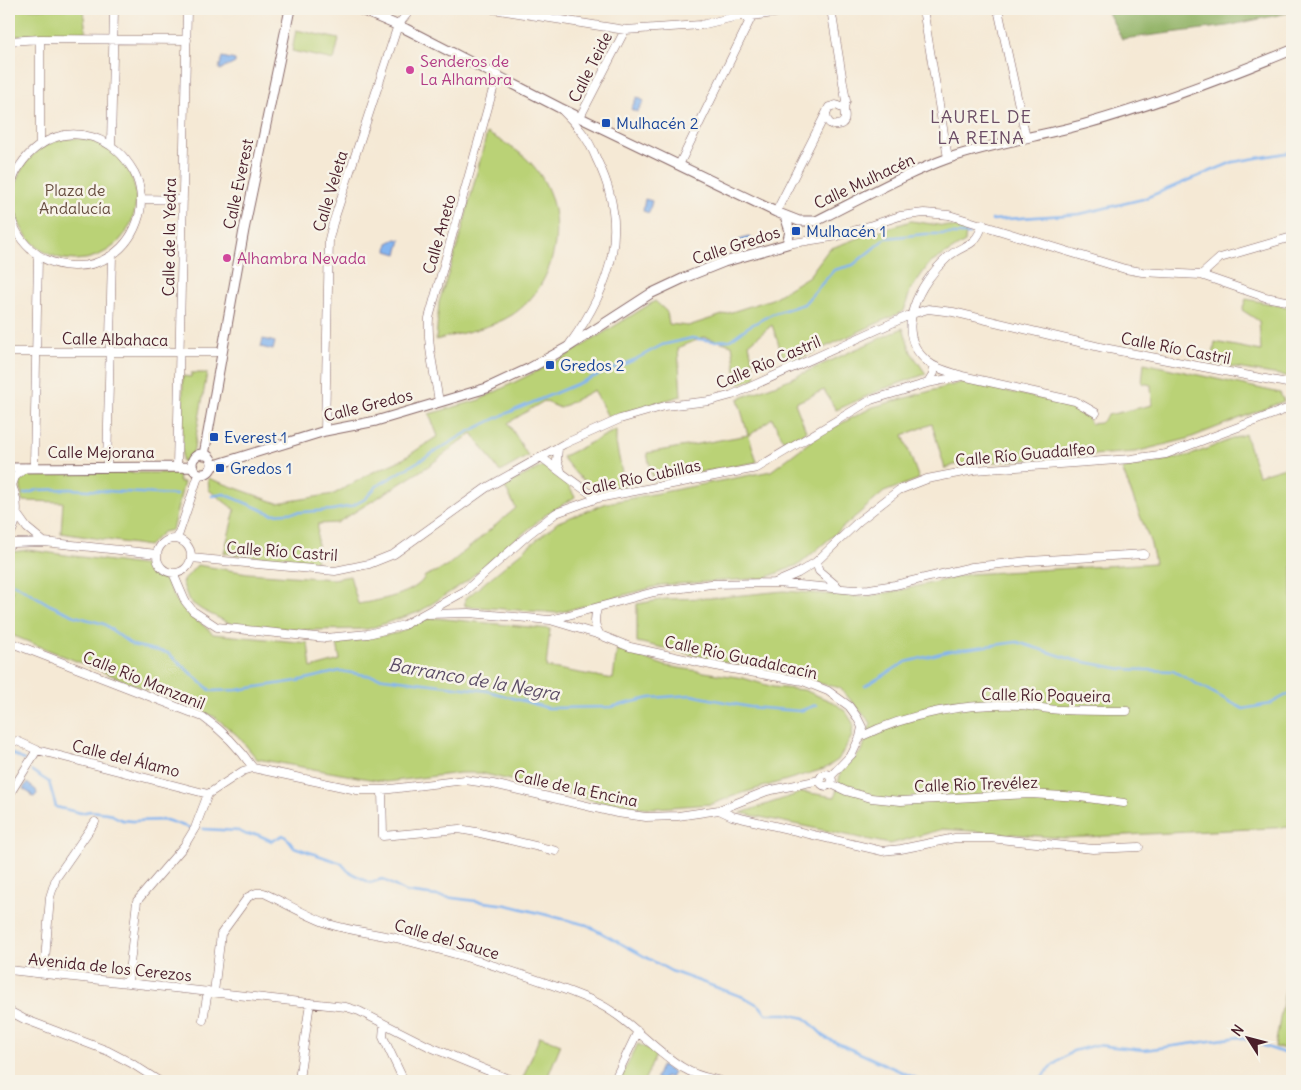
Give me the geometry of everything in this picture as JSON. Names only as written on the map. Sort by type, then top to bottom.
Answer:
[{"type":"street","points":[[111,145],[114,9]]},
{"type":"street","name":"Calle de la Yedra","points":[[177,466],[188,9]]},
{"type":"street","name":"Calle Everest","points":[[204,455],[244,230],[290,9]]},
{"type":"street","name":"Calle Mulhacén","points":[[359,9],[398,25],[580,118],[799,222],[816,221],[948,158],[995,144],[1083,125],[1154,104],[1292,50]]},
{"type":"street","points":[[398,25],[411,9]]},
{"type":"street","points":[[493,9],[625,30],[701,26],[738,16],[803,9]]},
{"type":"street","points":[[826,113],[829,123],[832,125],[839,125],[846,119],[844,109],[846,101],[831,9]]},
{"type":"street","points":[[923,9],[948,158]]},
{"type":"street","points":[[998,9],[1026,138]]},
{"type":"street","points":[[679,165],[752,16]]},
{"type":"street","name":"Calle Veleta","points":[[325,431],[329,239],[398,25]]},
{"type":"street","name":"Calle Teide","points":[[580,118],[625,30]]},
{"type":"street","points":[[40,39],[40,144]]},
{"type":"street","points":[[9,41],[40,39],[187,40]]},
{"type":"street","name":"Calle Aneto","points":[[440,402],[430,348],[429,318],[497,75]]},
{"type":"street","points":[[776,212],[826,113],[832,106],[839,105],[844,109]]},
{"type":"street","points":[[560,108],[581,130],[603,170],[610,190],[615,220],[612,256],[606,278],[598,299],[568,347]]},
{"type":"street","points":[[9,192],[14,174],[20,162],[29,152],[54,137],[70,134],[86,135],[102,140],[127,159],[137,178],[141,199],[136,225],[126,242],[112,255],[97,263],[81,266],[64,266],[48,262],[38,256],[19,237],[13,224],[9,207]]},
{"type":"street","points":[[141,199],[183,200]]},
{"type":"street","name":"Calle Gredos","points":[[212,466],[325,431],[376,421],[487,388],[530,368],[568,347],[650,294],[684,278],[724,262],[787,244],[838,236],[900,216],[924,213],[948,215],[1125,268],[1142,272],[1201,275],[1265,298],[1292,302]]},
{"type":"street","points":[[785,216],[790,231],[787,244]]},
{"type":"street","points":[[962,376],[932,365],[917,350],[911,332],[912,314],[920,291],[933,272],[950,255],[970,245],[979,237],[983,224]]},
{"type":"street","points":[[1201,275],[1220,258],[1292,237]]},
{"type":"street","points":[[107,466],[112,255]]},
{"type":"street","points":[[9,536],[15,527],[17,502],[11,482],[29,468],[37,351],[38,256]]},
{"type":"street","name":"Calle Río Castril","points":[[191,558],[335,571],[369,564],[394,554],[486,488],[558,448],[620,419],[665,406],[732,395],[912,314],[928,309],[953,312],[1104,348],[1292,384]]},
{"type":"street","name":"Calle Albahaca","points":[[9,352],[222,352]]},
{"type":"street","points":[[928,383],[934,373],[932,365]]},
{"type":"street","name":"Calle Río Cubillas","points":[[173,573],[185,601],[193,611],[217,627],[326,638],[368,634],[404,624],[465,591],[529,534],[556,513],[598,498],[757,468],[871,400],[928,383],[962,376],[1075,401],[1096,413]]},
{"type":"street","name":"Calle Río Guadalfeo","points":[[550,620],[654,592],[711,584],[775,583],[798,573],[816,562],[859,521],[898,490],[927,479],[974,470],[1130,460],[1166,454],[1292,407]]},
{"type":"street","points":[[558,448],[557,460],[561,471]]},
{"type":"street","points":[[177,539],[196,470],[195,458],[204,455],[211,460],[212,466],[209,471],[196,470]]},
{"type":"street","points":[[541,457],[580,488],[598,498]]},
{"type":"street","name":"Calle Mejorana","points":[[9,468],[177,466],[196,470]]},
{"type":"street","points":[[579,505],[582,497],[580,488]]},
{"type":"street","points":[[16,514],[27,528],[44,542]]},
{"type":"street","points":[[177,539],[182,540],[189,548],[191,558],[187,567],[173,573],[168,572],[159,565],[157,554],[161,544],[166,540],[177,539]]},
{"type":"street","points":[[9,545],[14,543],[44,542],[157,554]]},
{"type":"street","points":[[775,583],[854,590],[895,585],[972,567],[1029,561],[1144,554]]},
{"type":"street","points":[[816,562],[819,571],[839,588]]},
{"type":"street","points":[[597,608],[594,617],[595,627],[600,635]]},
{"type":"street","name":"Calle Río Guadalcacín","points":[[425,614],[469,613],[550,620],[600,635],[630,647],[720,667],[803,681],[828,690],[849,706],[862,727]]},
{"type":"street","name":"Calle Río Manzanil","points":[[9,642],[203,717],[224,732],[246,756],[253,768]]},
{"type":"street","name":"Calle Río Poqueira","points":[[860,737],[914,716],[985,705],[1021,705],[1061,710],[1127,711]]},
{"type":"street","points":[[831,780],[838,766],[852,754],[860,737],[862,727]]},
{"type":"street","name":"Calle Río Poqueira","points":[[862,727],[877,729]]},
{"type":"street","name":"Calle del Álamo","points":[[17,741],[37,750],[208,794]]},
{"type":"street","points":[[9,796],[37,750]]},
{"type":"street","points":[[128,982],[137,901],[184,846],[195,828],[208,794],[244,771],[253,768]]},
{"type":"street","name":"Calle de la Encina","points":[[253,768],[350,788],[382,790],[464,780],[493,784],[617,813],[646,817],[678,816],[719,810],[767,791],[820,780]]},
{"type":"street","name":"Calle Río Trevélez","points":[[820,780],[824,786],[831,780],[846,791],[871,798],[901,801],[1030,794],[1080,797],[1124,803]]},
{"type":"street","points":[[382,790],[383,836],[459,829],[556,851]]},
{"type":"street","points":[[719,810],[732,816],[882,850],[901,849],[955,838],[990,838],[1093,849],[1138,846]]},
{"type":"street","points":[[44,974],[50,897],[56,878],[94,822]]},
{"type":"street","name":"Calle del Sauce","points":[[211,991],[221,934],[248,898],[256,893],[264,893],[329,924],[395,938],[555,985],[596,1003],[623,1018],[686,1070],[705,1078],[721,1081]]},
{"type":"street","name":"Avenida de los Cerezos","points":[[9,970],[346,1007],[359,1011],[428,1046],[513,1081]]},
{"type":"street","name":"Avenida de los Cerezos","points":[[203,1020],[211,991]]},
{"type":"street","points":[[299,1080],[310,1003]]},
{"type":"street","points":[[9,1010],[24,1019],[108,1051],[159,1081]]},
{"type":"street","points":[[384,1024],[382,1037],[404,1081]]},
{"type":"street","points":[[614,1081],[638,1031]]},
{"type":"green space","points":[[9,9],[83,9],[86,32],[9,36]]},
{"type":"green space","points":[[1106,9],[1292,9],[1292,12],[1227,26],[1122,39]]},
{"type":"green space","points":[[296,30],[339,39],[334,60],[292,51]]},
{"type":"green space","points":[[487,133],[513,148],[525,158],[536,169],[547,187],[553,206],[556,226],[554,247],[549,267],[540,285],[528,302],[512,315],[485,327],[436,340],[439,302],[460,238]]},
{"type":"green space","name":"Plaza de Andalucía","points":[[75,138],[87,139],[98,143],[109,148],[118,156],[126,165],[131,176],[135,187],[135,211],[131,222],[126,233],[118,242],[109,250],[98,255],[87,259],[75,260],[63,259],[52,255],[41,250],[32,242],[24,233],[19,222],[15,211],[14,199],[15,187],[19,176],[24,165],[32,156],[41,148],[52,143],[63,139]]},
{"type":"green space","points":[[911,221],[966,229],[965,242],[929,264],[910,291],[904,311],[786,365],[772,325],[749,344],[756,378],[738,384],[732,345],[704,337],[678,348],[681,396],[608,417],[594,390],[560,408],[544,401],[508,423],[528,456],[500,472],[472,433],[430,465],[337,523],[318,524],[316,563],[224,553],[235,510],[209,490],[208,478],[277,503],[334,494],[371,473],[403,459],[438,436],[429,414],[479,400],[563,358],[655,301],[667,312],[669,324],[688,326],[772,299],[809,276],[829,249]]},
{"type":"green space","points":[[1246,299],[1292,308],[1292,377],[1212,364],[1215,342],[1261,351],[1259,321],[1242,310]]},
{"type":"green space","points":[[903,328],[911,352],[926,374],[883,389],[836,410],[824,390],[795,403],[806,431],[786,445],[772,418],[749,436],[757,462],[653,481],[647,453],[748,435],[738,399],[790,379]]},
{"type":"green space","points":[[1144,363],[1280,393],[1284,401],[1187,439],[1135,452],[954,465],[945,469],[932,424],[903,435],[919,479],[884,492],[800,564],[765,578],[662,585],[557,613],[465,606],[465,599],[558,522],[607,503],[771,471],[819,435],[873,407],[963,382],[1057,402],[1086,413],[1091,424],[1100,423],[1108,415],[1152,405],[1151,385],[1142,383]]},
{"type":"green space","points":[[191,373],[207,373],[193,454],[185,462],[182,461],[183,376],[191,377]]},
{"type":"green space","points":[[616,430],[616,443],[625,487],[600,491],[577,475],[562,457]]},
{"type":"green space","points":[[1245,434],[1258,475],[1292,465],[1292,827],[1065,838],[943,829],[890,844],[741,813],[803,792],[835,797],[841,771],[862,751],[871,723],[840,688],[637,642],[637,604],[666,599],[711,598],[784,591],[863,597],[970,574],[1155,563],[1151,544],[1122,469],[1191,455]]},
{"type":"green space","points":[[543,466],[568,485],[575,497],[544,516],[464,583],[419,612],[368,629],[305,630],[231,624],[202,610],[189,601],[182,582],[197,565],[248,573],[333,579],[350,576],[358,604],[396,596],[414,588],[425,576],[446,567],[516,508],[504,486]]},
{"type":"green space","points":[[25,472],[178,473],[179,482],[184,482],[172,530],[163,532],[148,546],[61,533],[63,502],[22,501],[20,478]]},
{"type":"green space","points":[[28,550],[149,566],[166,580],[177,602],[213,634],[308,643],[311,668],[340,660],[337,643],[398,633],[423,620],[435,618],[550,629],[546,667],[613,679],[617,649],[666,666],[743,678],[773,687],[804,690],[835,703],[846,712],[853,723],[852,736],[838,760],[824,769],[712,804],[655,808],[616,806],[481,773],[460,773],[386,782],[257,759],[238,736],[215,717],[9,634],[9,601],[13,590],[9,589],[9,554]]},
{"type":"green space","points":[[1292,951],[1292,1050],[1275,1047]]},
{"type":"green space","points":[[540,1036],[561,1044],[546,1081],[530,1081],[523,1078]]},
{"type":"green space","points":[[638,1044],[657,1053],[644,1081],[625,1081],[620,1079]]},
{"type":"water","points":[[222,57],[235,60],[235,63],[220,70]]},
{"type":"water","points":[[637,97],[644,101],[637,112],[631,109]]},
{"type":"water","points":[[645,199],[652,201],[649,213],[643,211]]},
{"type":"water","points":[[749,237],[752,239],[752,244],[742,247],[738,246],[739,240]]},
{"type":"water","points":[[396,239],[401,240],[397,254],[387,251],[388,243]]},
{"type":"water","points":[[263,339],[275,342],[273,350],[261,347]]},
{"type":"water","points":[[27,783],[36,790],[37,794],[34,797],[23,789]]},
{"type":"water","points":[[661,1066],[673,1072],[670,1078],[666,1076],[662,1081],[656,1078]]},
{"type":"waterway","points":[[992,220],[1080,214],[1143,199],[1233,162],[1292,152]]},
{"type":"waterway","points":[[212,496],[224,494],[272,514],[332,510],[352,506],[365,499],[377,486],[468,432],[503,415],[634,360],[662,345],[692,338],[713,341],[730,340],[748,327],[772,314],[804,304],[834,270],[853,265],[886,238],[925,234],[969,234]]},
{"type":"waterway","points":[[24,494],[38,490],[70,489],[176,495]]},
{"type":"waterway","name":"Barranco de la Negra","points":[[9,582],[50,605],[75,616],[104,624],[132,645],[168,653],[211,691],[237,690],[297,681],[340,671],[488,691],[548,708],[611,707],[650,698],[691,695],[749,707],[800,711],[816,705]]},
{"type":"waterway","name":"Barranco de la Negra","points":[[865,686],[906,662],[949,651],[1017,642],[1074,660],[1122,669],[1173,671],[1243,709],[1270,704],[1292,692]]},
{"type":"waterway","points":[[9,752],[24,760]]},
{"type":"waterway","points":[[32,771],[49,782],[56,807],[81,813],[90,811],[108,813],[122,820],[166,820],[190,828]]},
{"type":"waterway","points":[[203,829],[239,831],[247,835],[256,834],[272,841],[283,835],[294,847],[341,863],[348,871],[370,883],[382,879],[406,892],[507,905],[587,925],[671,971],[746,998],[760,1006],[766,1014],[787,1014],[805,1018],[826,1038],[922,1081]]},
{"type":"waterway","points":[[1038,1081],[1053,1065],[1073,1051],[1096,1045],[1144,1050],[1239,1037],[1292,1056]]},
{"type":"place","name":"Senderos de La Alhambra","points":[[410,70]]},
{"type":"place","name":"Mulhacén 2","points":[[606,123]]},
{"type":"place","name":"Mulhacén 1","points":[[796,231]]},
{"type":"place","name":"Alhambra Nevada","points":[[227,258]]},
{"type":"place","name":"Gredos 2","points":[[550,365]]},
{"type":"place","name":"Everest 1","points":[[214,437]]},
{"type":"place","name":"Gredos 1","points":[[220,468]]},
{"type":"district","name":"LAUREL DE LA REINA","points":[[981,126]]}]
